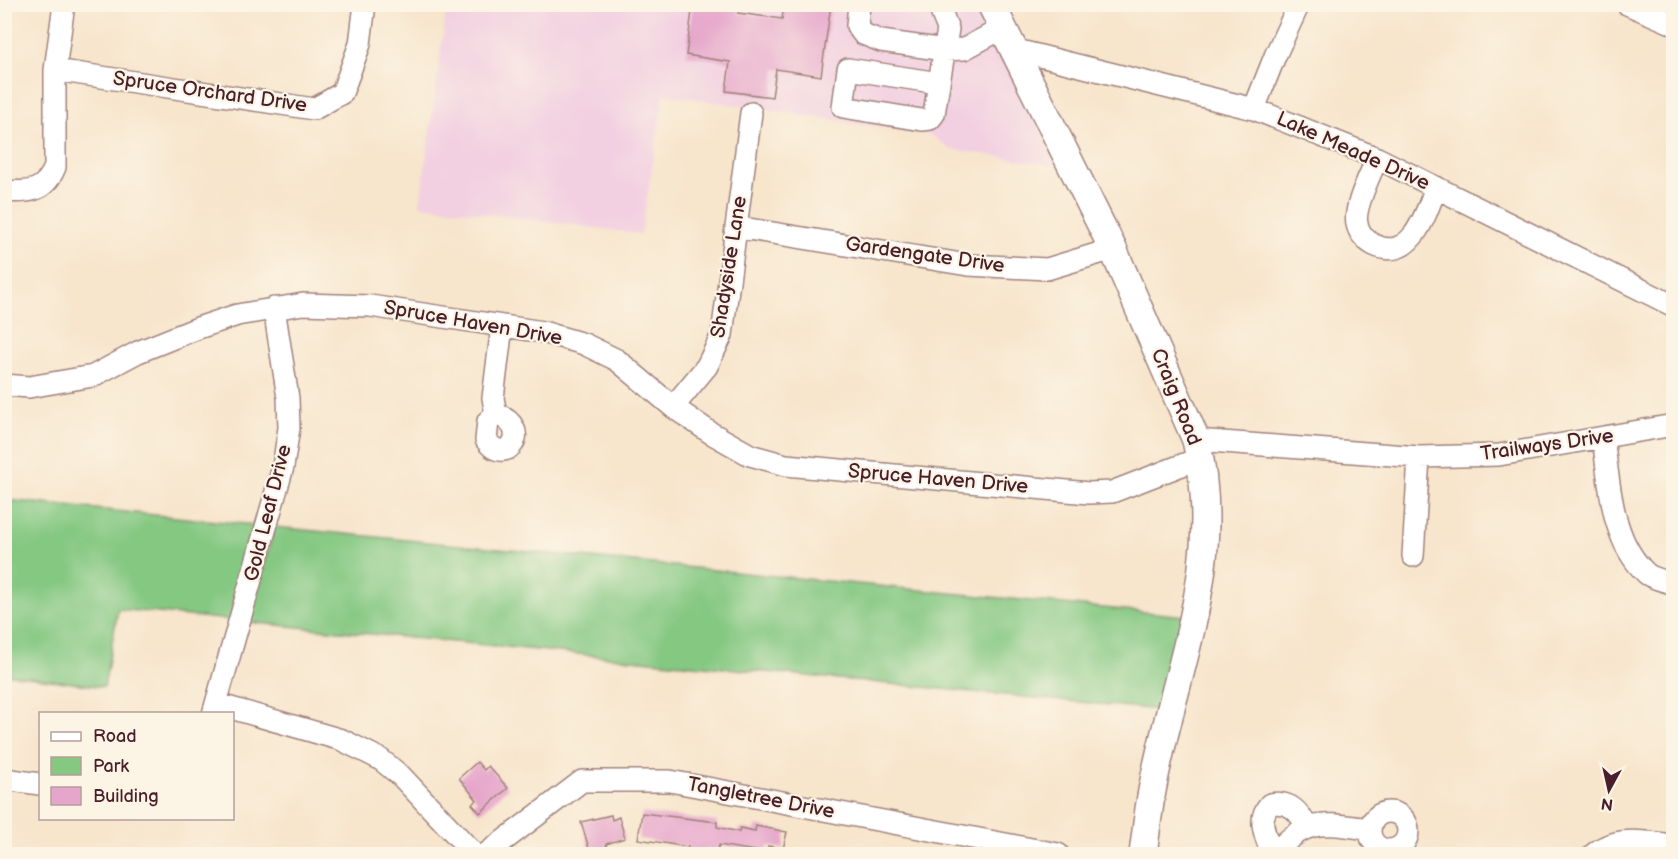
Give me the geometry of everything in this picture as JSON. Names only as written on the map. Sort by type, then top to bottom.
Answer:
[{"type":"main road","name":"Craig Road","points":[[1002,27],[1113,249],[1198,449],[1205,488],[1206,528],[1201,586],[1152,791],[1143,855]]},
{"type":"street","points":[[4,191],[23,192],[36,189],[44,185],[51,177],[55,167],[56,70],[64,4]]},
{"type":"street","name":"Spruce Orchard Drive","points":[[56,70],[314,109],[342,93],[360,44],[365,4]]},
{"type":"street","points":[[859,4],[857,26],[862,34],[880,41],[945,50],[964,49],[1002,27]]},
{"type":"street","points":[[938,4],[948,29],[939,83]]},
{"type":"street","points":[[1254,109],[1299,4]]},
{"type":"street","points":[[1627,4],[1674,24]]},
{"type":"street","name":"Lake Meade Drive","points":[[1002,27],[1254,109],[1377,158],[1674,306]]},
{"type":"street","name":"Shadyside Lane","points":[[673,407],[707,366],[722,335],[751,113]]},
{"type":"street","points":[[1377,158],[1357,209],[1357,224],[1366,241],[1384,249],[1407,244],[1421,225],[1436,188]]},
{"type":"street","name":"Gardengate Drive","points":[[736,227],[968,265],[1036,269],[1047,269],[1113,249]]},
{"type":"street","name":"Spruce Haven Drive","points":[[4,385],[29,387],[93,376],[138,352],[237,315],[303,304],[370,306],[543,332],[584,344],[617,360],[673,407],[711,433],[750,455],[786,465],[1089,494],[1112,492],[1198,449]]},
{"type":"street","name":"Gold Leaf Drive","points":[[215,709],[283,467],[287,438],[288,398],[274,308]]},
{"type":"street","points":[[496,414],[493,398],[502,326]]},
{"type":"street","name":"Trailways Drive","points":[[1198,449],[1419,457],[1499,455],[1674,425]]},
{"type":"street","points":[[1603,438],[1615,516],[1626,549],[1649,575],[1674,584]]},
{"type":"street","points":[[1413,556],[1419,457]]},
{"type":"street","points":[[234,714],[342,740],[380,759],[401,776],[474,855]]},
{"type":"street","points":[[4,779],[39,784]]},
{"type":"street","name":"Tangletree Drive","points":[[486,855],[582,781],[670,781],[1058,855]]},
{"type":"street","points":[[1273,855],[1262,819],[1264,811],[1270,804],[1280,802],[1292,807],[1303,818],[1307,827]]},
{"type":"street","points":[[1273,855],[1286,840],[1307,827],[1326,824],[1370,829]]},
{"type":"street","points":[[1594,855],[1607,845],[1622,841],[1646,848],[1674,845]]},
{"type":"shaded area","points":[[447,5],[978,5],[1059,166],[950,149],[931,135],[664,94],[641,234],[420,205]]},
{"type":"green space","points":[[5,500],[255,525],[230,620],[118,609],[104,687],[5,674]]},
{"type":"green space","points":[[275,527],[1185,616],[1160,710],[247,622]]},
{"type":"building","points":[[693,4],[740,4],[738,13],[782,19],[784,4],[831,4],[821,76],[776,69],[772,97],[726,91],[730,62],[686,55]]},
{"type":"building","points":[[477,762],[484,770],[488,766],[508,788],[480,813],[472,804],[477,800],[459,778]]},
{"type":"building","points":[[642,813],[717,822],[717,827],[739,832],[740,828],[755,831],[756,826],[787,832],[783,849],[768,846],[767,853],[719,845],[717,851],[705,849],[704,855],[687,855],[688,847],[638,839]]},
{"type":"building","points":[[611,815],[612,820],[619,817],[625,838],[606,844],[609,855],[591,855],[581,822]]}]
